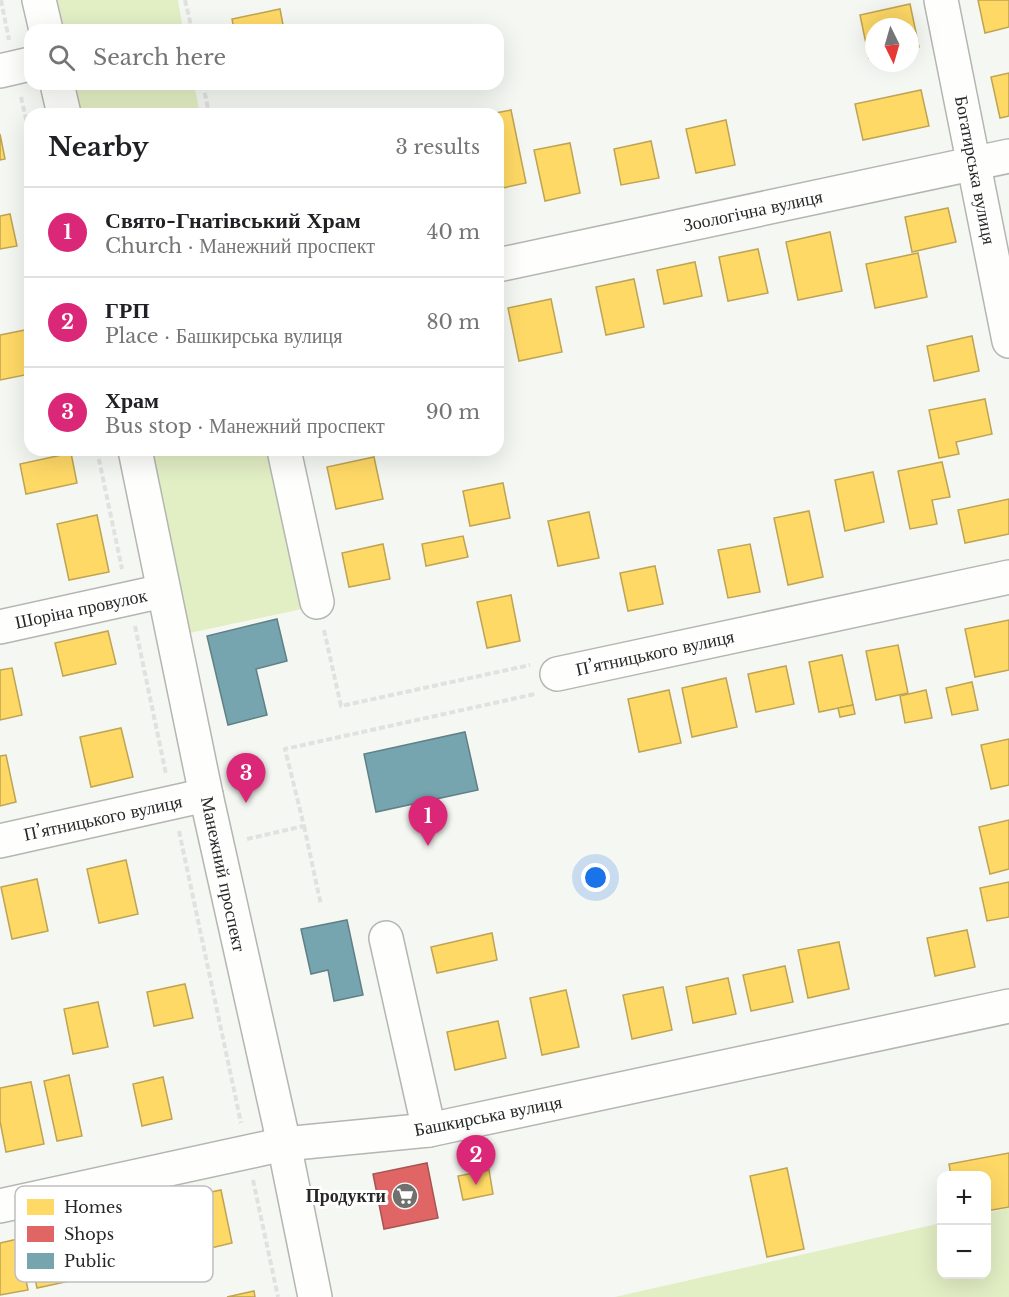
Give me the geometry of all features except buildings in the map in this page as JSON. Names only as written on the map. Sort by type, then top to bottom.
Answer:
[{"type":"street","points":[[39,0],[45,24]]},
{"type":"street","name":"Богатирська вулиця","points":[[941,0],[1009,341]]},
{"type":"street","points":[[0,71],[24,65]]},
{"type":"street","points":[[58,90],[63,108]]},
{"type":"street","name":"Зоологічна вулиця","points":[[504,264],[1009,156]]},
{"type":"street","name":"Манежний проспект","points":[[136,456],[206,795],[284,1144],[315,1297]]},
{"type":"street","points":[[285,456],[317,602]]},
{"type":"street","name":"П’ятницького вулиця","points":[[557,674],[1009,577]]},
{"type":"street","name":"Шоріна провулок","points":[[0,627],[163,591]]},
{"type":"street","name":"П’ятницького вулиця","points":[[0,841],[206,795]]},
{"type":"street","points":[[386,938],[429,1130]]},
{"type":"street","name":"Башкирська вулиця","points":[[91,1186],[284,1144],[429,1130],[1009,1006]]},
{"type":"street","name":"Башкирська вулиця","points":[[0,1206],[15,1203]]},
{"type":"path","points":[[185,0],[191,24]]},
{"type":"path","points":[[204,90],[208,108]]},
{"type":"path","points":[[98,456],[278,1297]]},
{"type":"path","points":[[317,602],[341,706],[546,661],[557,674]]},
{"type":"path","name":"П’ятницького вулиця","points":[[321,905],[285,749],[552,690],[557,674]]},
{"type":"path","points":[[217,846],[304,826]]},
{"type":"green space","points":[[54,0],[178,0],[182,24],[59,24]]},
{"type":"green space","points":[[72,90],[195,90],[199,108],[76,108]]},
{"type":"green space","points":[[148,456],[269,456],[286,506],[307,608],[185,634]]},
{"type":"green space","points":[[1009,1208],[1009,1297],[615,1297],[937,1224],[937,1279],[991,1279],[991,1212]]},
{"type":"place","name":"Храм","points":[[246,803]]},
{"type":"place","name":"Свято-Гнатівський Храм","points":[[428,846]]},
{"type":"place","name":"ГРП","points":[[476,1185]]},
{"type":"place","name":"Продукти","points":[[405,1196]]}]
